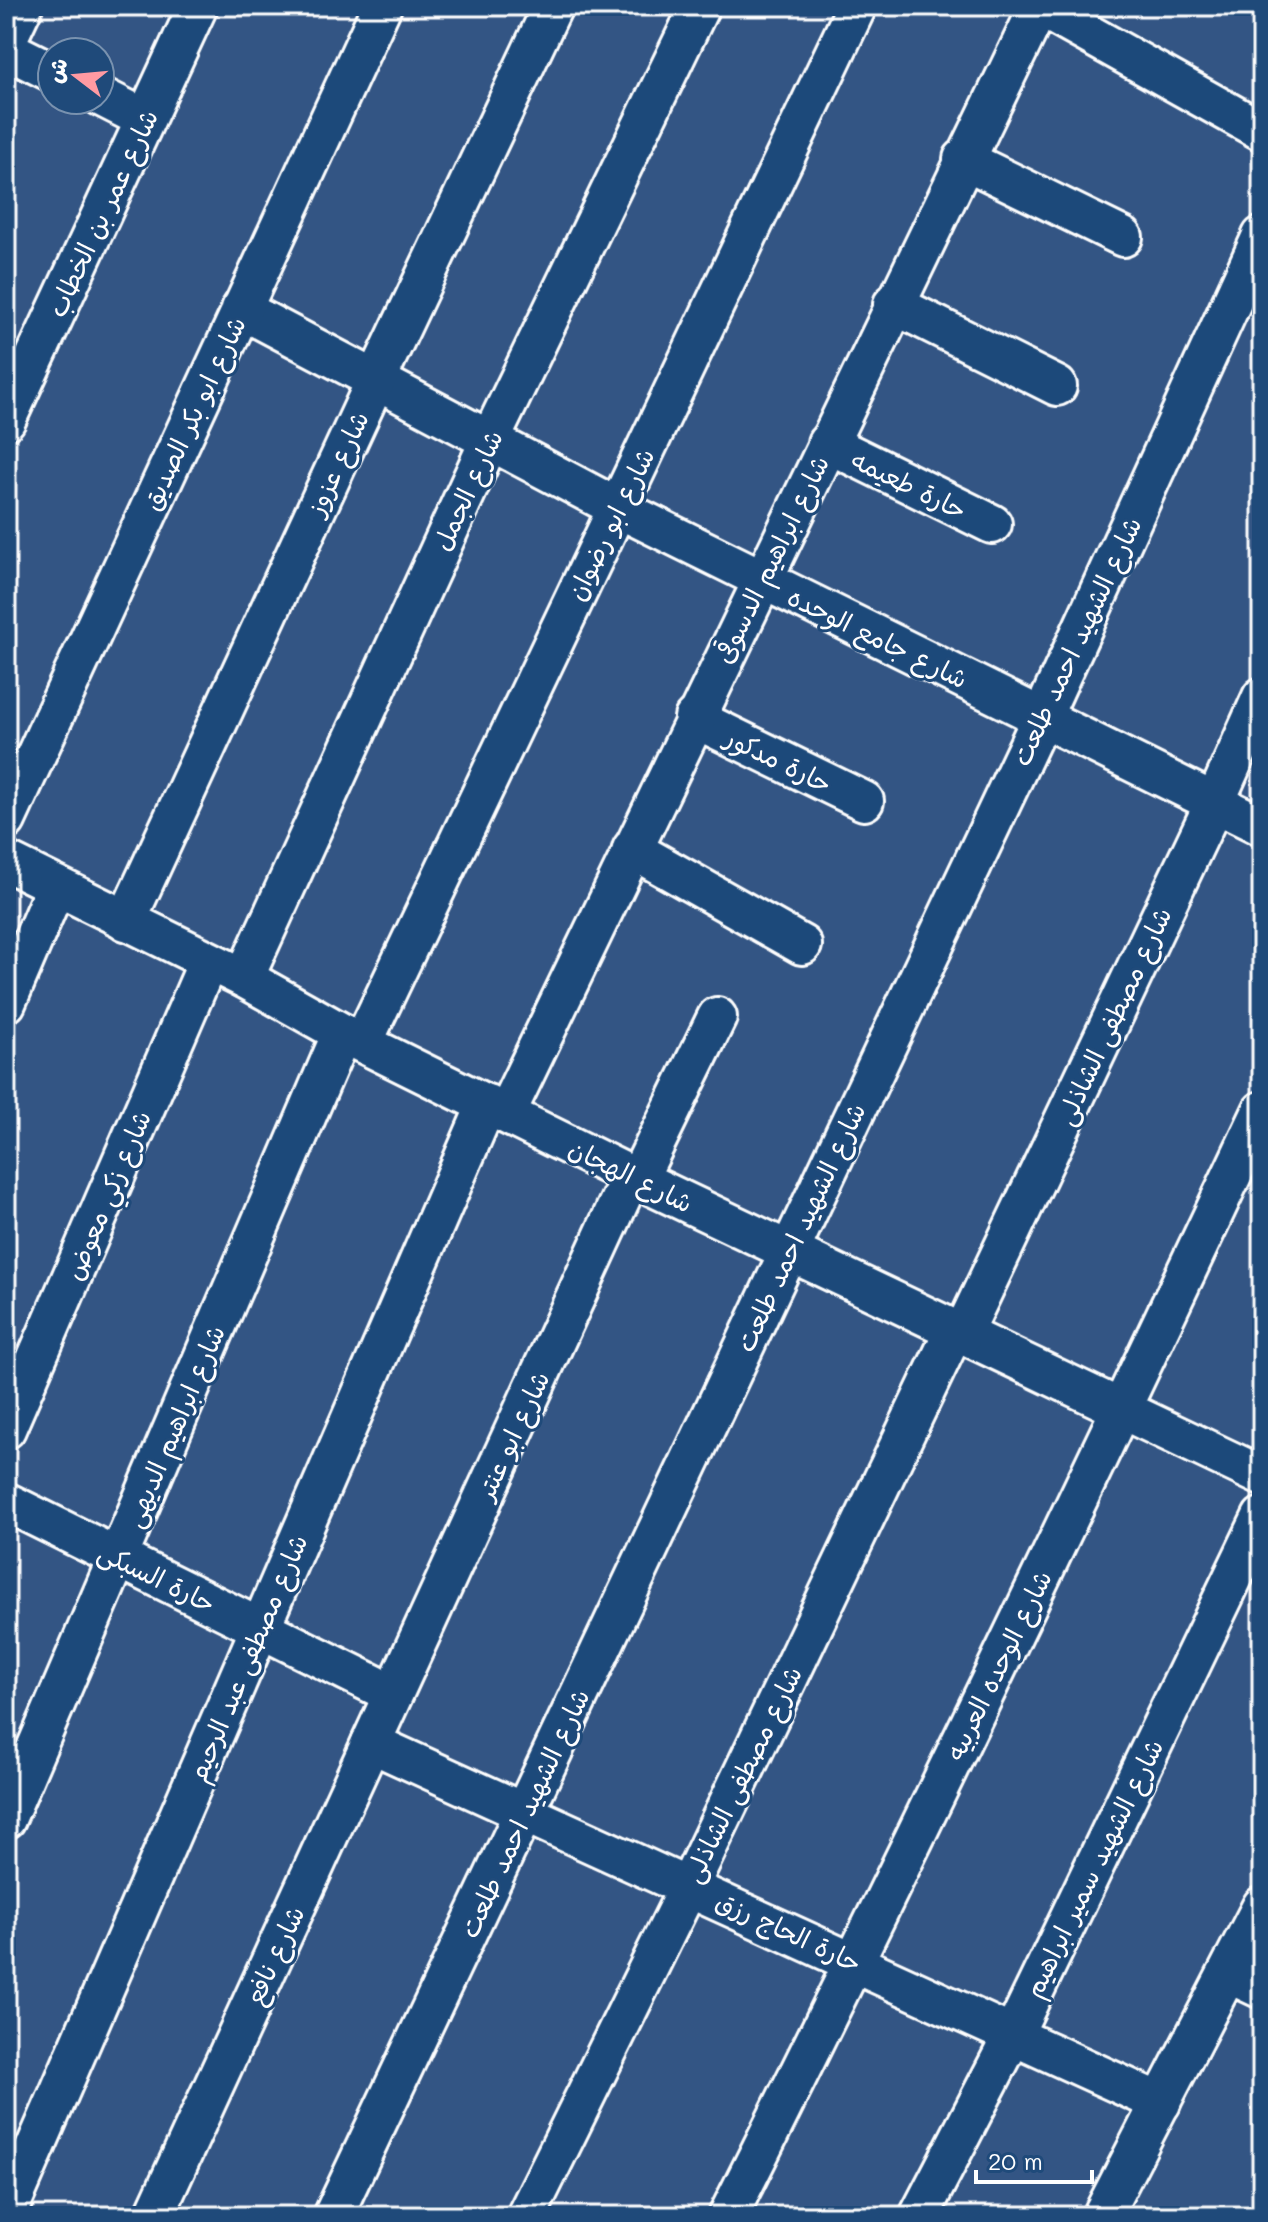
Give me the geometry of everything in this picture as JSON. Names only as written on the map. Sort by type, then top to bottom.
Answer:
[{"type":"street","points":[[6,42],[23,6]]},
{"type":"street","name":"شارع عمر بن الخطاب","points":[[6,420],[198,6]]},
{"type":"street","name":"شارع ابو بكر الصديق","points":[[6,820],[382,6]]},
{"type":"street","name":"شارع عزوز","points":[[126,921],[553,6]]},
{"type":"street","name":"شارع الجمل","points":[[244,978],[490,440],[700,6]]},
{"type":"street","name":"شارع ابو رضوان","points":[[352,1038],[618,508],[857,6]]},
{"type":"street","points":[[1038,6],[1262,131]]},
{"type":"street","name":"شارع ابراهيم الدسوقى","points":[[496,1109],[632,849],[1038,6]]},
{"type":"street","points":[[6,49],[36,64]]},
{"type":"street","points":[[116,104],[145,119]]},
{"type":"street","points":[[963,159],[1123,237]]},
{"type":"street","name":"شارع الشهيد احمد طلعت","points":[[333,2216],[1042,717],[1262,236]]},
{"type":"street","points":[[893,304],[1057,386]]},
{"type":"street","name":"شارع جامع الوحده","points":[[241,309],[760,580],[1262,826]]},
{"type":"street","name":"حارة طعيمه","points":[[827,443],[992,524]]},
{"type":"street","name":"شارع مصطفى الشاذلى","points":[[526,2216],[958,1333],[1215,802],[1262,697]]},
{"type":"street","name":"حارة مدكور","points":[[694,718],[864,801]]},
{"type":"street","points":[[632,849],[802,945]]},
{"type":"street","name":"شارع الهجان","points":[[6,861],[244,978],[352,1038],[635,1178],[1262,1476]]},
{"type":"street","points":[[6,1003],[56,886]]},
{"type":"street","name":"شارع زكي معوض","points":[[6,1429],[208,962]]},
{"type":"street","name":"شارع ابو عنتر","points":[[393,1694],[635,1178],[717,1017]]},
{"type":"street","name":"شارع ابراهيم الديهى","points":[[6,1819],[118,1557],[352,1038]]},
{"type":"street","name":"شارع مصطفى عبد الرحيم","points":[[12,2212],[260,1628],[496,1109]]},
{"type":"street","name":"شارع الوحده العربيه","points":[[728,2216],[855,1962],[1262,1111]]},
{"type":"street","name":"حارة السبكى","points":[[6,1502],[393,1694]]},
{"type":"street","name":"شارع الشهيد سمير ابراهيم","points":[[919,2216],[1013,2035],[1262,1517]]},
{"type":"street","name":"شارع نافع","points":[[154,2216],[393,1694]]},
{"type":"street","name":"حارة الحاج رزق","points":[[371,1743],[1161,2103]]},
{"type":"street","points":[[1102,2216],[1161,2103],[1245,1981],[1262,1906]]}]
